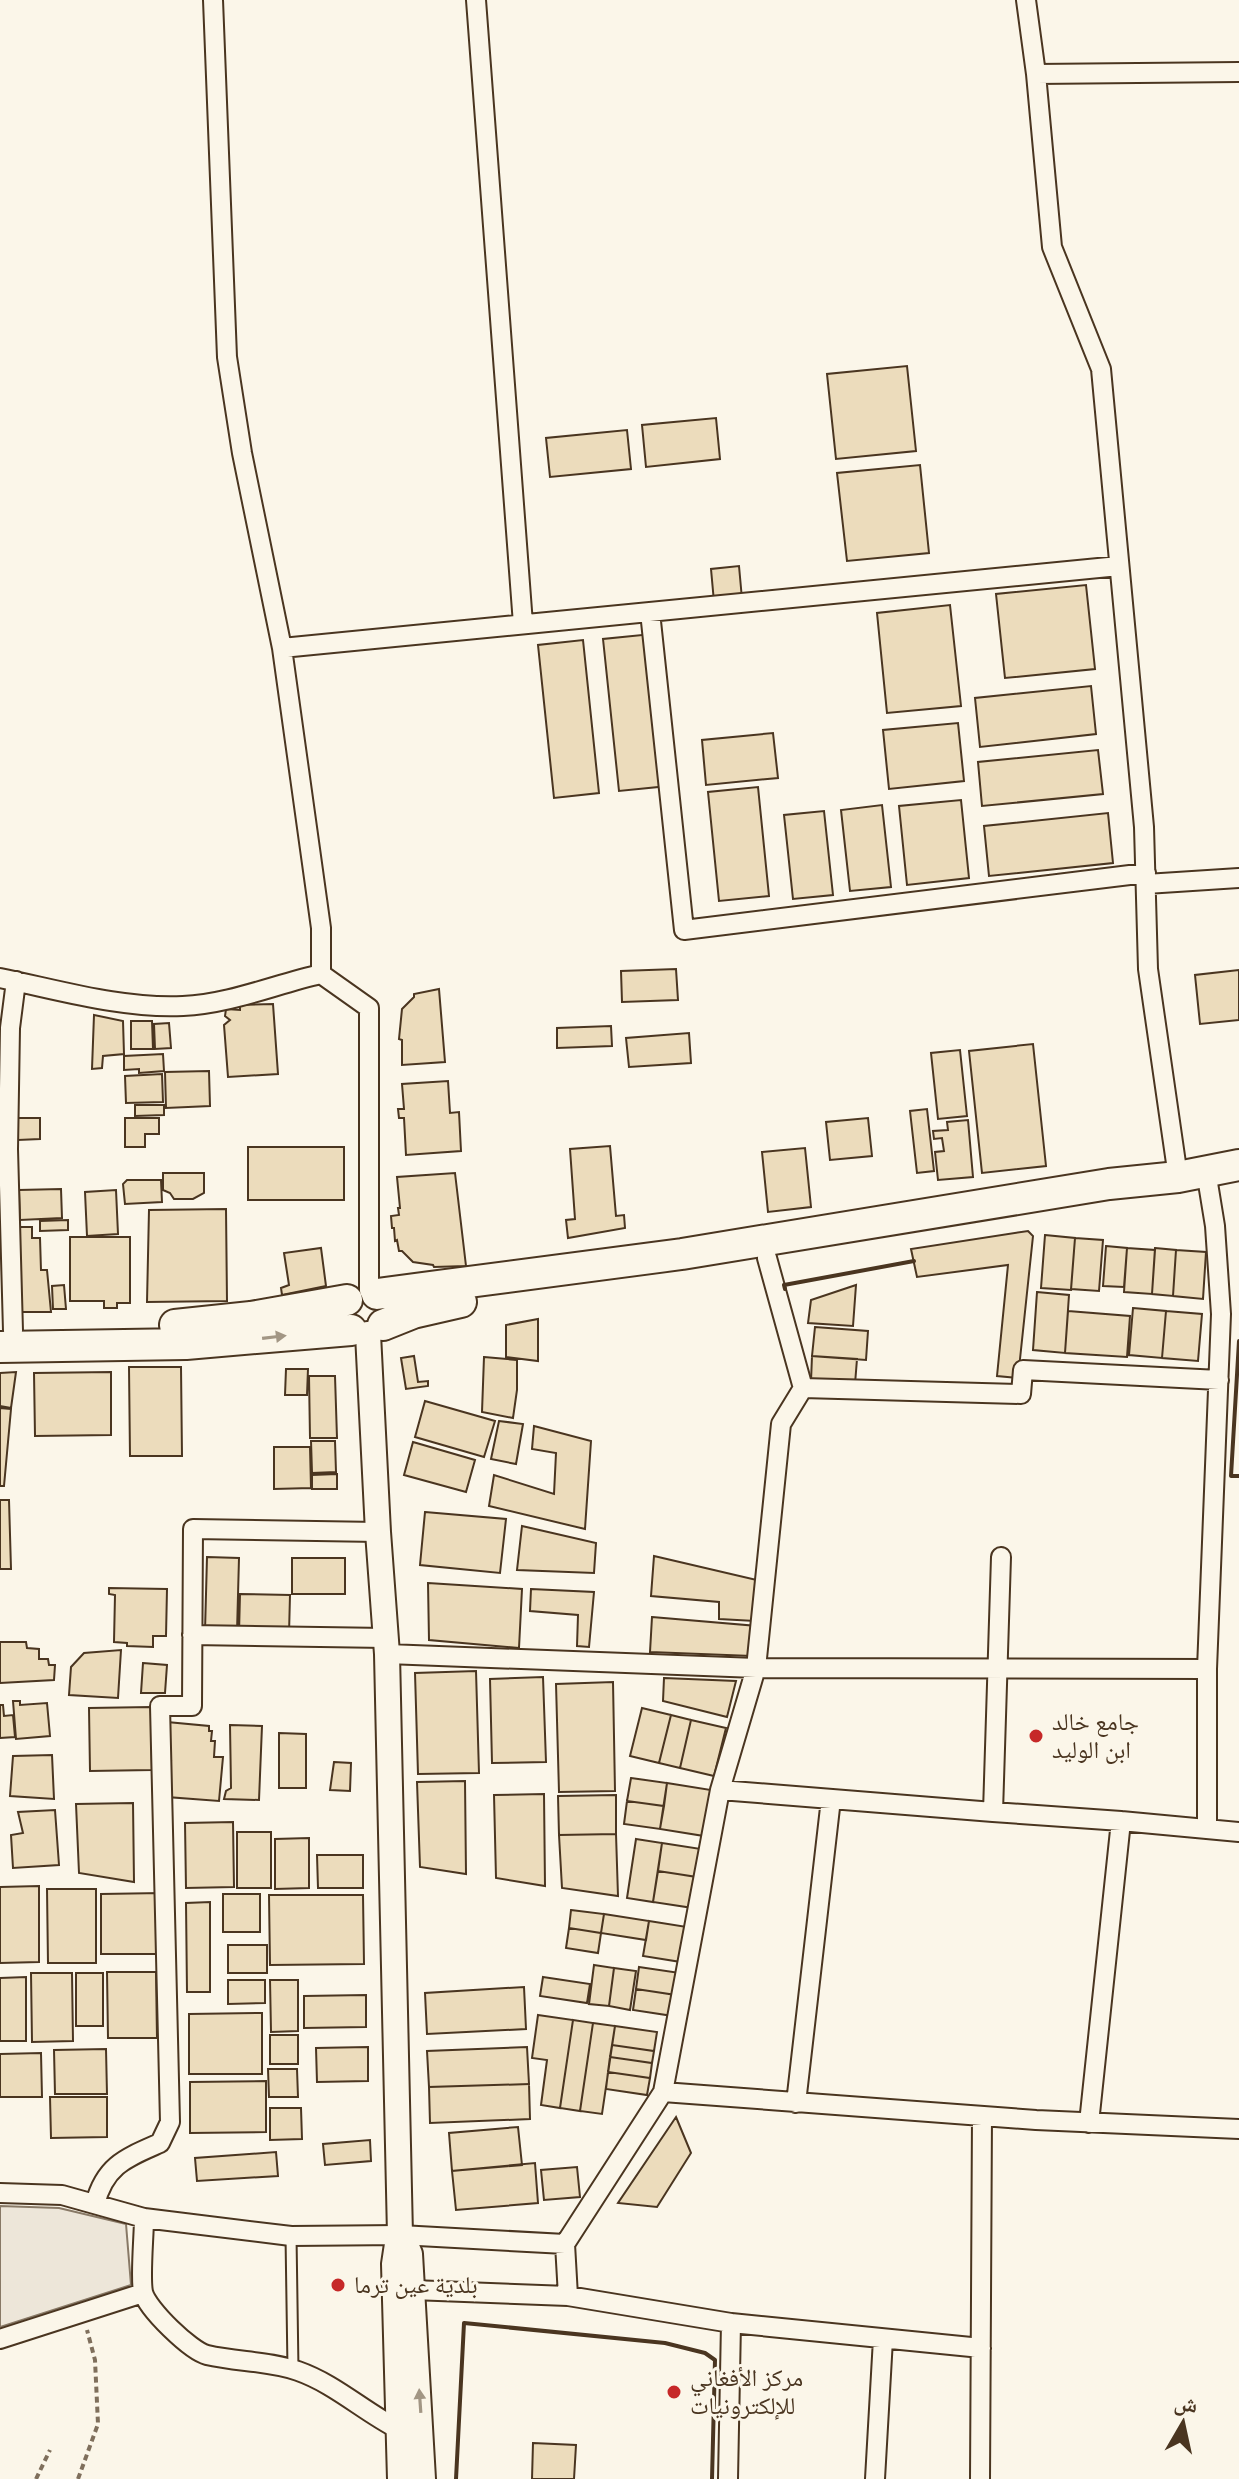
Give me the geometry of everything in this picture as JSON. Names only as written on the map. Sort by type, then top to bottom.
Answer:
[{"type":"main road","points":[[228,1331],[364,1295],[682,1254],[1239,1165]]},
{"type":"main road","points":[[4,1336],[146,1326],[228,1331],[367,1330],[445,1305],[767,1258],[1121,1199],[1192,1174]]},
{"type":"main road","points":[[364,1295],[386,1309],[367,1330]]},
{"type":"main road","points":[[364,1295],[343,1316],[367,1330]]},
{"type":"street","points":[[213,0],[227,357],[242,453],[282,648],[321,928],[321,974]]},
{"type":"street","points":[[476,0],[523,624]]},
{"type":"street","points":[[1026,0],[1052,247],[1101,369],[1144,827],[1148,969],[1192,1174],[1215,1226],[1221,1314],[1207,1669],[1207,1829]]},
{"type":"street","points":[[1036,74],[1239,72]]},
{"type":"street","points":[[282,648],[1119,566]]},
{"type":"street","points":[[650,612],[684,930],[1146,878],[1239,878]]},
{"type":"street","points":[[4,1336],[10,1028],[8,980],[126,1002],[183,1006],[231,998],[321,974]]},
{"type":"street","points":[[321,974],[369,1008],[364,1295]]},
{"type":"street","points":[[568,2296],[565,2244],[663,2092],[720,1790],[756,1668],[781,1424],[803,1388],[767,1258]]},
{"type":"street","points":[[367,1330],[386,1646],[400,2235],[394,2264],[400,2479]]},
{"type":"street","points":[[803,1388],[1021,1394],[1023,1370],[1219,1380]]},
{"type":"street","points":[[95,2204],[100,2187],[123,2160],[160,2143],[170,2122],[160,1706],[192,1706],[193,1529],[378,1532]]},
{"type":"street","points":[[993,1812],[1001,1557]]},
{"type":"street","points":[[192,1635],[756,1668],[1207,1669]]},
{"type":"street","points":[[720,1790],[1239,1832]]},
{"type":"street","points":[[796,2103],[831,1799]]},
{"type":"street","points":[[1089,2123],[1121,1821]]},
{"type":"street","points":[[663,2092],[1089,2123],[1239,2129]]},
{"type":"street","points":[[980,2479],[982,2116]]},
{"type":"street","points":[[0,2193],[62,2195],[144,2218],[291,2236],[400,2235],[565,2244]]},
{"type":"street","points":[[144,2218],[143,2293],[183,2340],[203,2354],[293,2369],[325,2382],[354,2404],[398,2429]]},
{"type":"street","points":[[400,2235],[410,2254],[423,2479]]},
{"type":"street","points":[[412,2290],[568,2296],[731,2323],[981,2348]]},
{"type":"street","points":[[0,2339],[143,2293]]},
{"type":"street","points":[[728,2479],[731,2323]]},
{"type":"street","points":[[875,2479],[883,2339]]},
{"type":"lane","points":[[291,2236],[293,2369]]},
{"type":"path","points":[[78,2479],[98,2424],[95,2360],[83,2313]]},
{"type":"path","points":[[36,2479],[50,2450]]},
{"type":"shaded area","points":[[0,2206],[59,2208],[126,2224],[131,2285],[0,2327]]},
{"type":"building","points":[[907,366],[916,451],[836,459],[827,374]]},
{"type":"building","points":[[716,418],[720,459],[646,467],[642,425]]},
{"type":"building","points":[[627,430],[631,469],[550,477],[546,438]]},
{"type":"building","points":[[920,465],[929,553],[847,561],[837,473]]},
{"type":"building","points":[[739,566],[742,599],[714,602],[711,569]]},
{"type":"building","points":[[1086,585],[1095,669],[1005,678],[996,594]]},
{"type":"building","points":[[950,605],[961,706],[887,713],[877,613]]},
{"type":"building","points":[[652,634],[668,786],[619,791],[603,639]]},
{"type":"building","points":[[583,640],[599,793],[554,798],[538,645]]},
{"type":"building","points":[[1091,686],[1096,734],[980,747],[975,698]]},
{"type":"building","points":[[958,723],[964,781],[889,789],[883,730]]},
{"type":"building","points":[[773,733],[778,778],[706,785],[702,740]]},
{"type":"building","points":[[1098,750],[1103,794],[982,806],[978,762]]},
{"type":"building","points":[[758,787],[769,896],[719,901],[708,792]]},
{"type":"building","points":[[961,800],[969,878],[907,885],[899,806]]},
{"type":"building","points":[[882,805],[891,887],[850,891],[841,810]]},
{"type":"building","points":[[824,811],[833,895],[793,899],[784,815]]},
{"type":"building","points":[[1108,813],[1113,863],[989,876],[984,826]]},
{"type":"building","points":[[676,969],[678,1000],[622,1002],[621,971]]},
{"type":"building","points":[[1239,970],[1239,1020],[1200,1024],[1195,975]]},
{"type":"building","points":[[439,989],[445,1062],[402,1065],[402,1040],[399,1039],[402,1009],[414,994]]},
{"type":"building","points":[[273,1004],[278,1074],[228,1077],[224,1025],[230,1020],[225,1016],[226,1009],[240,1010],[240,1005]]},
{"type":"building","points":[[94,1015],[123,1021],[124,1054],[103,1056],[102,1068],[92,1069]]},
{"type":"building","points":[[131,1021],[152,1021],[153,1049],[131,1049]]},
{"type":"building","points":[[169,1023],[171,1048],[155,1049],[154,1024]]},
{"type":"building","points":[[611,1026],[612,1046],[557,1048],[557,1028]]},
{"type":"building","points":[[689,1033],[691,1063],[629,1067],[626,1038]]},
{"type":"building","points":[[1033,1044],[1046,1166],[982,1173],[969,1051]]},
{"type":"building","points":[[960,1050],[967,1116],[938,1119],[931,1053]]},
{"type":"building","points":[[163,1054],[164,1071],[139,1073],[139,1069],[124,1070],[124,1056]]},
{"type":"building","points":[[209,1071],[210,1106],[166,1108],[165,1072]]},
{"type":"building","points":[[162,1074],[163,1102],[126,1103],[125,1076]]},
{"type":"building","points":[[448,1081],[450,1113],[459,1112],[461,1151],[406,1155],[404,1118],[399,1118],[398,1109],[404,1109],[402,1084]]},
{"type":"building","points":[[135,1105],[164,1105],[164,1115],[135,1116]]},
{"type":"building","points":[[927,1109],[934,1171],[917,1173],[910,1111]]},
{"type":"building","points":[[18,1118],[40,1118],[40,1139],[18,1140]]},
{"type":"building","points":[[125,1118],[159,1118],[159,1134],[145,1134],[145,1147],[125,1147]]},
{"type":"building","points":[[868,1118],[872,1156],[830,1160],[826,1122]]},
{"type":"building","points":[[968,1120],[973,1177],[938,1180],[935,1152],[944,1151],[942,1138],[934,1139],[933,1131],[948,1130],[947,1122]]},
{"type":"building","points":[[610,1146],[616,1216],[624,1215],[625,1228],[568,1238],[566,1220],[575,1219],[570,1149]]},
{"type":"building","points":[[248,1147],[344,1147],[344,1200],[248,1200]]},
{"type":"building","points":[[805,1148],[811,1207],[768,1212],[762,1152]]},
{"type":"building","points":[[163,1173],[204,1173],[204,1193],[193,1199],[174,1199],[163,1190]]},
{"type":"building","points":[[455,1173],[466,1266],[434,1267],[413,1262],[399,1251],[392,1228],[391,1216],[399,1215],[400,1208],[397,1177]]},
{"type":"building","points":[[127,1180],[161,1180],[162,1202],[125,1204],[123,1184]]},
{"type":"building","points":[[61,1189],[62,1218],[20,1220],[19,1190]]},
{"type":"building","points":[[116,1190],[118,1234],[87,1236],[85,1192]]},
{"type":"building","points":[[226,1209],[227,1301],[147,1302],[149,1210]]},
{"type":"building","points":[[68,1220],[68,1230],[40,1231],[40,1221]]},
{"type":"building","points":[[18,1227],[32,1227],[32,1238],[40,1238],[41,1270],[47,1270],[51,1312],[19,1312]]},
{"type":"building","points":[[1028,1231],[1033,1236],[1018,1378],[997,1376],[1008,1265],[917,1277],[911,1249]]},
{"type":"building","points":[[1045,1235],[1075,1238],[1071,1290],[1041,1288]]},
{"type":"building","points":[[70,1237],[130,1237],[130,1303],[117,1303],[117,1308],[104,1308],[104,1301],[70,1301]]},
{"type":"building","points":[[1075,1238],[1103,1240],[1099,1291],[1071,1289]]},
{"type":"building","points":[[1106,1246],[1127,1248],[1124,1287],[1103,1286]]},
{"type":"building","points":[[321,1248],[326,1286],[282,1295],[281,1288],[289,1285],[284,1253]]},
{"type":"building","points":[[1127,1248],[1155,1250],[1152,1294],[1124,1292]]},
{"type":"building","points":[[1155,1248],[1176,1250],[1173,1296],[1152,1294]]},
{"type":"building","points":[[1176,1250],[1206,1252],[1203,1299],[1173,1296]]},
{"type":"building","points":[[64,1285],[66,1309],[53,1309],[52,1286]]},
{"type":"building","points":[[856,1285],[853,1326],[808,1323],[811,1300]]},
{"type":"building","points":[[1037,1292],[1069,1295],[1065,1353],[1033,1350]]},
{"type":"building","points":[[1133,1308],[1166,1311],[1162,1358],[1129,1355]]},
{"type":"building","points":[[1068,1311],[1130,1316],[1127,1357],[1065,1353]]},
{"type":"building","points":[[1166,1311],[1202,1314],[1198,1361],[1162,1358]]},
{"type":"building","points":[[538,1319],[538,1361],[506,1357],[506,1325]]},
{"type":"building","points":[[815,1327],[868,1331],[866,1360],[812,1356]]},
{"type":"building","points":[[414,1356],[418,1382],[428,1381],[428,1386],[406,1389],[401,1358]]},
{"type":"building","points":[[812,1356],[857,1359],[855,1384],[811,1381]]},
{"type":"building","points":[[484,1357],[517,1360],[513,1418],[482,1412]]},
{"type":"building","points":[[129,1367],[181,1367],[182,1456],[130,1456]]},
{"type":"building","points":[[286,1369],[308,1369],[307,1395],[285,1395]]},
{"type":"building","points":[[16,1372],[11,1408],[0,1406],[0,1373]]},
{"type":"building","points":[[111,1372],[111,1435],[35,1436],[34,1373]]},
{"type":"building","points":[[309,1376],[335,1376],[337,1438],[310,1438]]},
{"type":"building","points":[[425,1401],[495,1421],[484,1457],[415,1437]]},
{"type":"building","points":[[0,1408],[11,1409],[4,1486],[0,1486]]},
{"type":"building","points":[[499,1421],[523,1424],[516,1464],[491,1459]]},
{"type":"building","points":[[534,1426],[591,1441],[585,1529],[489,1506],[494,1475],[554,1494],[556,1453],[532,1449]]},
{"type":"building","points":[[311,1441],[335,1441],[336,1472],[312,1473]]},
{"type":"building","points":[[413,1442],[475,1460],[466,1492],[404,1475]]},
{"type":"building","points":[[274,1447],[310,1447],[311,1488],[274,1489]]},
{"type":"building","points":[[337,1474],[337,1489],[312,1489],[312,1475]]},
{"type":"building","points":[[0,1500],[9,1500],[11,1569],[0,1569]]},
{"type":"building","points":[[425,1512],[506,1519],[500,1573],[420,1565]]},
{"type":"building","points":[[522,1526],[596,1543],[594,1573],[517,1570]]},
{"type":"building","points":[[654,1556],[761,1581],[755,1621],[719,1619],[719,1602],[651,1596]]},
{"type":"building","points":[[207,1557],[239,1558],[237,1632],[205,1631]]},
{"type":"building","points":[[292,1558],[345,1558],[345,1594],[292,1594]]},
{"type":"building","points":[[428,1583],[522,1589],[519,1648],[429,1640]]},
{"type":"building","points":[[109,1588],[167,1589],[166,1636],[153,1636],[153,1647],[114,1642],[115,1595],[109,1594]]},
{"type":"building","points":[[531,1589],[594,1592],[589,1647],[577,1646],[578,1615],[530,1611]]},
{"type":"building","points":[[240,1594],[290,1595],[289,1634],[239,1633]]},
{"type":"building","points":[[652,1617],[757,1626],[752,1656],[650,1652]]},
{"type":"building","points":[[0,1642],[26,1642],[27,1648],[39,1649],[39,1659],[48,1659],[49,1665],[55,1665],[54,1680],[0,1683]]},
{"type":"building","points":[[121,1650],[118,1698],[69,1695],[71,1667],[84,1653]]},
{"type":"building","points":[[143,1663],[167,1665],[165,1693],[141,1693]]},
{"type":"building","points":[[476,1671],[479,1773],[418,1774],[415,1673]]},
{"type":"building","points":[[543,1677],[546,1762],[492,1763],[490,1679]]},
{"type":"building","points":[[664,1678],[736,1681],[727,1717],[663,1701]]},
{"type":"building","points":[[613,1682],[615,1791],[559,1792],[556,1684]]},
{"type":"building","points":[[13,1701],[20,1701],[20,1705],[47,1703],[50,1736],[16,1739]]},
{"type":"building","points":[[0,1705],[3,1705],[4,1716],[13,1715],[15,1737],[0,1738]]},
{"type":"building","points":[[151,1707],[152,1770],[90,1771],[89,1708]]},
{"type":"building","points":[[642,1708],[671,1715],[659,1763],[630,1756]]},
{"type":"building","points":[[671,1715],[691,1720],[680,1768],[659,1763]]},
{"type":"building","points":[[691,1720],[726,1728],[714,1776],[680,1768]]},
{"type":"building","points":[[167,1722],[209,1726],[211,1741],[215,1741],[214,1757],[223,1757],[219,1801],[167,1797],[171,1761],[166,1761]]},
{"type":"building","points":[[230,1725],[262,1726],[259,1800],[224,1799],[226,1791],[231,1788]]},
{"type":"building","points":[[279,1733],[306,1734],[306,1788],[279,1788]]},
{"type":"building","points":[[52,1755],[54,1799],[10,1796],[13,1756]]},
{"type":"building","points":[[334,1762],[351,1763],[350,1791],[330,1790]]},
{"type":"building","points":[[631,1778],[667,1783],[664,1806],[627,1801]]},
{"type":"building","points":[[465,1781],[466,1874],[420,1867],[417,1782]]},
{"type":"building","points":[[667,1783],[711,1790],[704,1836],[660,1829]]},
{"type":"building","points":[[544,1794],[545,1886],[496,1878],[494,1795]]},
{"type":"building","points":[[616,1795],[616,1834],[559,1835],[558,1796]]},
{"type":"building","points":[[627,1801],[664,1806],[660,1829],[624,1824]]},
{"type":"building","points":[[133,1803],[134,1882],[79,1873],[76,1804]]},
{"type":"building","points":[[55,1810],[59,1865],[13,1868],[11,1835],[23,1833],[18,1812]]},
{"type":"building","points":[[233,1822],[234,1887],[186,1888],[185,1823]]},
{"type":"building","points":[[237,1832],[271,1832],[271,1888],[237,1888]]},
{"type":"building","points":[[616,1834],[618,1896],[562,1888],[559,1835]]},
{"type":"building","points":[[309,1838],[309,1888],[275,1889],[275,1839]]},
{"type":"building","points":[[636,1839],[662,1843],[653,1902],[627,1898]]},
{"type":"building","points":[[662,1843],[701,1849],[697,1877],[658,1871]]},
{"type":"building","points":[[317,1855],[363,1855],[363,1888],[318,1888]]},
{"type":"building","points":[[658,1871],[697,1877],[693,1908],[653,1902]]},
{"type":"building","points":[[39,1886],[39,1962],[0,1963],[0,1887]]},
{"type":"building","points":[[47,1889],[96,1889],[96,1963],[48,1963]]},
{"type":"building","points":[[162,1893],[162,1954],[101,1954],[101,1894]]},
{"type":"building","points":[[223,1894],[260,1894],[260,1932],[223,1932]]},
{"type":"building","points":[[269,1895],[363,1895],[364,1964],[270,1965]]},
{"type":"building","points":[[210,1902],[210,1992],[187,1992],[186,1903]]},
{"type":"building","points":[[571,1910],[604,1914],[601,1933],[569,1928]]},
{"type":"building","points":[[604,1914],[649,1921],[646,1940],[601,1933]]},
{"type":"building","points":[[649,1921],[687,1927],[681,1962],[643,1956]]},
{"type":"building","points":[[569,1928],[601,1933],[598,1953],[566,1948]]},
{"type":"building","points":[[228,1945],[267,1945],[267,1973],[228,1973]]},
{"type":"building","points":[[594,1965],[614,1968],[609,2006],[589,2004]]},
{"type":"building","points":[[639,1967],[680,1973],[676,1995],[636,1989]]},
{"type":"building","points":[[614,1968],[636,1971],[630,2010],[609,2006]]},
{"type":"building","points":[[107,1972],[156,1972],[157,2038],[108,2038]]},
{"type":"building","points":[[31,1973],[72,1973],[73,2041],[32,2042]]},
{"type":"building","points":[[76,1973],[103,1973],[103,2026],[76,2026]]},
{"type":"building","points":[[26,1977],[26,2041],[0,2041],[0,1978]]},
{"type":"building","points":[[543,1977],[590,1984],[587,2003],[540,1996]]},
{"type":"building","points":[[228,1980],[265,1980],[265,2003],[228,2004]]},
{"type":"building","points":[[270,1980],[298,1980],[298,2031],[271,2032]]},
{"type":"building","points":[[524,1987],[526,2029],[427,2034],[425,1993]]},
{"type":"building","points":[[636,1989],[676,1995],[673,2016],[633,2010]]},
{"type":"building","points":[[366,1995],[366,2027],[304,2028],[304,1996]]},
{"type":"building","points":[[262,2013],[262,2074],[189,2074],[189,2014]]},
{"type":"building","points":[[538,2015],[573,2020],[560,2108],[541,2105],[547,2060],[532,2058]]},
{"type":"building","points":[[573,2020],[593,2023],[580,2111],[560,2108]]},
{"type":"building","points":[[593,2023],[615,2026],[602,2114],[580,2111]]},
{"type":"building","points":[[615,2026],[657,2032],[654,2051],[612,2045]]},
{"type":"building","points":[[270,2035],[298,2035],[298,2064],[270,2064]]},
{"type":"building","points":[[612,2045],[654,2051],[652,2063],[610,2057]]},
{"type":"building","points":[[368,2047],[368,2081],[317,2082],[316,2048]]},
{"type":"building","points":[[527,2047],[529,2084],[429,2087],[427,2051]]},
{"type":"building","points":[[106,2049],[107,2094],[55,2094],[54,2050]]},
{"type":"building","points":[[41,2053],[42,2097],[0,2097],[0,2054]]},
{"type":"building","points":[[610,2057],[652,2063],[650,2078],[608,2072]]},
{"type":"building","points":[[268,2069],[297,2069],[298,2097],[269,2097]]},
{"type":"building","points":[[608,2072],[650,2078],[647,2095],[606,2089]]},
{"type":"building","points":[[266,2081],[266,2132],[190,2133],[190,2082]]},
{"type":"building","points":[[529,2084],[530,2119],[430,2123],[429,2087]]},
{"type":"building","points":[[50,2097],[107,2097],[107,2137],[51,2138]]},
{"type":"building","points":[[270,2108],[301,2108],[302,2139],[270,2140]]},
{"type":"building","points":[[676,2117],[691,2153],[657,2207],[618,2203]]},
{"type":"building","points":[[518,2127],[522,2165],[452,2171],[449,2133]]},
{"type":"building","points":[[370,2140],[371,2161],[325,2165],[323,2144]]},
{"type":"building","points":[[276,2152],[278,2176],[197,2181],[195,2158]]},
{"type":"building","points":[[535,2163],[538,2203],[456,2210],[452,2171]]},
{"type":"building","points":[[577,2167],[580,2197],[544,2200],[541,2170]]},
{"type":"building","points":[[533,2443],[576,2445],[574,2479],[532,2479]]},
{"type":"wall","points":[[785,1289],[784,1285],[914,1261]]},
{"type":"wall","points":[[1239,1341],[1231,1476],[1239,1476]]},
{"type":"wall","points":[[456,2479],[464,2323],[665,2343],[705,2353],[715,2360],[712,2479]]},
{"type":"place","name":"جامع خالد ابن الوليد","points":[[1036,1736]]},
{"type":"place","name":"بلدية عين ترما","points":[[338,2285]]},
{"type":"place","name":"مركز الأفغاني للإلكترونيات","points":[[674,2392]]}]
